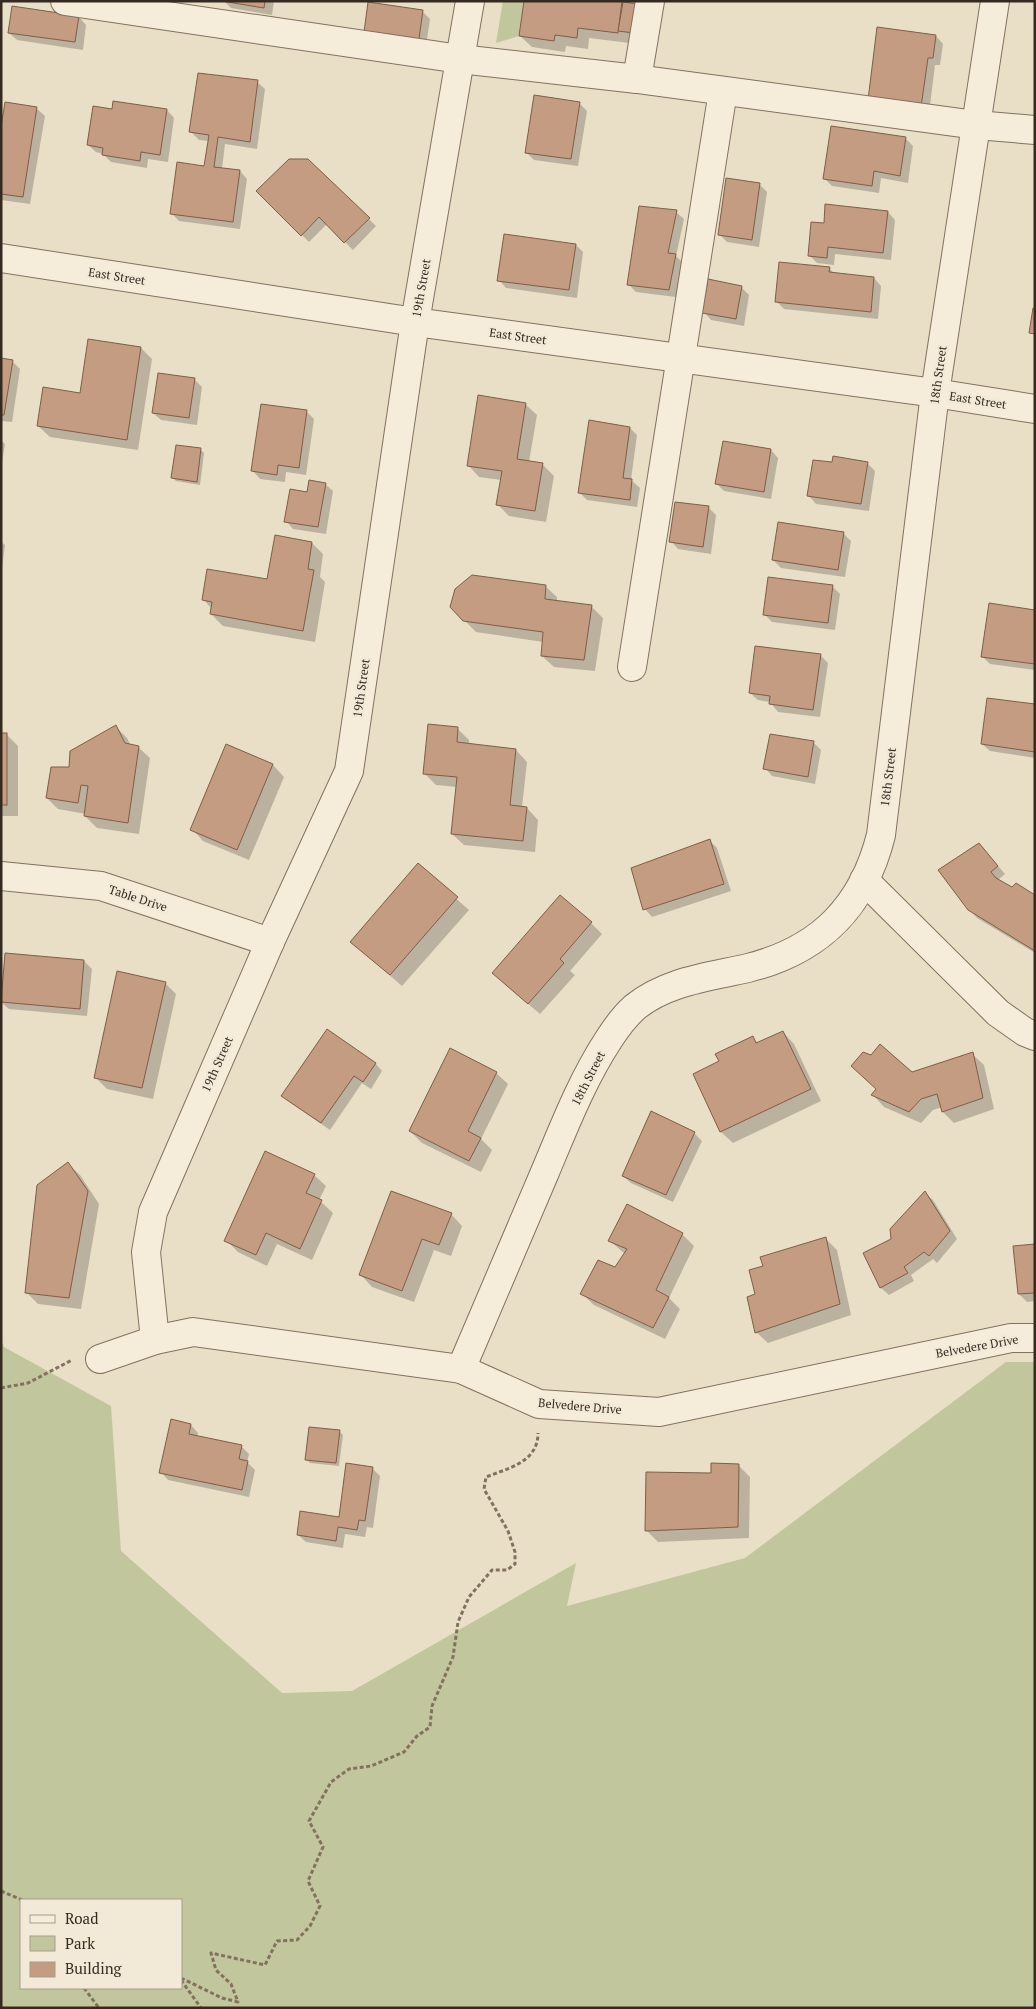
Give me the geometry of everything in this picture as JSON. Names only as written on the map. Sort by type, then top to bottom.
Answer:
[{"type":"street","points":[[65,1],[460,59],[637,79],[976,126],[1035,130]]},
{"type":"street","name":"19th Street","points":[[155,1340],[146,1252],[153,1212],[270,942],[349,770],[415,322],[470,1]]},
{"type":"street","points":[[637,79],[650,1]]},
{"type":"street","name":"18th Street","points":[[461,1369],[594,1061],[618,1027],[635,1007],[687,980],[749,968],[777,959],[809,944],[851,904],[875,857],[881,835],[935,393],[995,1]]},
{"type":"street","points":[[632,667],[723,91]]},
{"type":"street","name":"East Street","points":[[1,258],[415,322],[935,393],[1035,409]]},
{"type":"street","name":"Table Drive","points":[[1,876],[101,886],[270,942]]},
{"type":"street","points":[[864,880],[998,1014],[1025,1032],[1035,1036]]},
{"type":"street","name":"Belvedere Drive","points":[[100,1358],[155,1340],[193,1332],[461,1369],[539,1404],[659,1412],[1011,1338],[1035,1338]]},
{"type":"path","points":[[1,1388],[28,1383],[70,1360],[100,1358]]},
{"type":"path","points":[[182,1979],[222,1998],[238,2002],[231,1984],[216,1970],[212,1953],[265,1964],[277,1941],[297,1940],[310,1926],[320,1906],[308,1881],[323,1847],[309,1821],[331,1782],[349,1769],[371,1766],[404,1752],[417,1736],[430,1727],[432,1706],[453,1657],[458,1622],[469,1597],[492,1570],[507,1570],[515,1564],[515,1552],[508,1531],[484,1489],[486,1477],[525,1462],[538,1443],[539,1404]]},
{"type":"path","points":[[1,1891],[20,1899]]},
{"type":"path","points":[[182,1980],[201,2008]]},
{"type":"path","points":[[85,1989],[99,2008]]},
{"type":"green space","points":[[503,1],[524,1],[519,36],[496,43]]},
{"type":"green space","points":[[1,1340],[4,1347],[111,1406],[121,1551],[282,1693],[352,1691],[576,1563],[567,1606],[745,1558],[1006,1362],[1035,1362],[1035,2008],[1,2008]]},
{"type":"building","points":[[222,1],[265,1],[264,8]]},
{"type":"building","points":[[524,1],[622,1],[618,33],[578,28],[577,38],[555,35],[554,41],[519,36]]},
{"type":"building","points":[[368,2],[423,10],[419,39],[364,32]]},
{"type":"building","points":[[623,2],[638,4],[634,33],[618,31]]},
{"type":"building","points":[[12,6],[79,16],[75,42],[8,33]]},
{"type":"building","points":[[877,27],[936,35],[933,58],[928,58],[921,107],[868,100]]},
{"type":"building","points":[[198,73],[258,80],[250,142],[218,137],[214,167],[240,170],[233,222],[170,214],[177,162],[204,166],[209,135],[189,132]]},
{"type":"building","points":[[534,95],[580,102],[571,159],[525,153]]},
{"type":"building","points":[[113,101],[167,109],[160,155],[141,152],[140,161],[102,155],[103,148],[87,145],[93,106],[112,109]]},
{"type":"building","points":[[5,102],[37,107],[23,197],[1,194],[1,127]]},
{"type":"building","points":[[831,126],[906,137],[900,176],[874,171],[872,186],[823,179]]},
{"type":"building","points":[[289,159],[308,159],[370,218],[344,243],[319,217],[301,236],[256,191]]},
{"type":"building","points":[[726,178],[760,183],[752,240],[718,235]]},
{"type":"building","points":[[825,204],[888,211],[883,253],[828,247],[827,258],[808,256],[811,222],[824,223]]},
{"type":"building","points":[[639,206],[677,210],[668,253],[676,254],[669,290],[627,285]]},
{"type":"building","points":[[504,234],[576,244],[569,290],[497,281]]},
{"type":"building","points":[[779,262],[830,267],[829,272],[874,277],[871,312],[775,302]]},
{"type":"building","points":[[708,279],[742,286],[736,319],[702,313]]},
{"type":"building","points":[[1033,308],[1035,309],[1035,334],[1029,333]]},
{"type":"building","points":[[88,339],[141,347],[127,440],[37,426],[43,387],[80,393]]},
{"type":"building","points":[[1,358],[13,360],[4,415],[1,415]]},
{"type":"building","points":[[158,373],[195,378],[189,418],[152,413]]},
{"type":"building","points":[[478,395],[526,403],[517,459],[543,463],[535,511],[496,505],[502,471],[467,466]]},
{"type":"building","points":[[261,404],[307,410],[299,468],[278,465],[277,475],[251,471]]},
{"type":"building","points":[[589,420],[630,427],[623,478],[632,479],[630,500],[578,493]]},
{"type":"building","points":[[723,441],[771,449],[764,492],[715,484]]},
{"type":"building","points":[[176,445],[201,448],[197,482],[171,478]]},
{"type":"building","points":[[833,456],[868,462],[861,504],[807,496],[813,460],[832,462]]},
{"type":"building","points":[[309,480],[326,483],[318,527],[284,522],[290,489],[307,492]]},
{"type":"building","points":[[675,502],[709,506],[703,547],[669,542]]},
{"type":"building","points":[[778,522],[844,532],[838,570],[772,560]]},
{"type":"building","points":[[275,535],[312,542],[308,569],[314,570],[303,631],[210,614],[212,602],[202,600],[207,569],[267,579]]},
{"type":"building","points":[[472,575],[546,585],[545,599],[592,605],[584,660],[541,656],[543,632],[463,621],[450,607],[455,589]]},
{"type":"building","points":[[768,577],[833,585],[828,623],[763,615]]},
{"type":"building","points":[[989,603],[1035,610],[1035,664],[981,657]]},
{"type":"building","points":[[755,646],[821,654],[813,710],[769,704],[770,696],[749,693]]},
{"type":"building","points":[[987,698],[1035,704],[1035,752],[981,744]]},
{"type":"building","points":[[428,724],[458,727],[457,742],[516,749],[510,805],[527,807],[523,841],[451,834],[457,777],[423,774]]},
{"type":"building","points":[[116,725],[125,743],[139,746],[128,823],[84,816],[88,786],[81,785],[78,803],[46,798],[51,767],[69,767],[70,751]]},
{"type":"building","points":[[1,733],[7,733],[7,805],[1,805]]},
{"type":"building","points":[[770,734],[814,741],[808,777],[763,769]]},
{"type":"building","points":[[226,744],[273,764],[237,850],[190,830]]},
{"type":"building","points":[[710,839],[724,884],[643,910],[631,868]]},
{"type":"building","points":[[979,843],[998,866],[991,872],[996,878],[1012,887],[1016,883],[1035,895],[1035,951],[968,910],[938,870]]},
{"type":"building","points":[[418,863],[458,897],[390,975],[350,942]]},
{"type":"building","points":[[560,895],[592,922],[560,959],[564,963],[528,1004],[492,973]]},
{"type":"building","points":[[5,953],[84,960],[80,1009],[1,1002]]},
{"type":"building","points":[[117,971],[166,982],[142,1088],[94,1078]]},
{"type":"building","points":[[327,1029],[376,1063],[363,1082],[354,1076],[321,1123],[281,1096]]},
{"type":"building","points":[[783,1031],[811,1089],[720,1132],[693,1074],[719,1061],[715,1054],[753,1036],[756,1043]]},
{"type":"building","points":[[880,1044],[912,1072],[973,1052],[983,1098],[942,1112],[937,1094],[921,1099],[909,1112],[871,1095],[876,1089],[851,1066],[863,1052],[871,1055]]},
{"type":"building","points":[[450,1048],[497,1072],[468,1131],[481,1138],[469,1161],[409,1131]]},
{"type":"building","points":[[651,1111],[695,1132],[666,1195],[622,1176]]},
{"type":"building","points":[[265,1151],[315,1174],[306,1193],[322,1200],[300,1249],[266,1233],[256,1255],[224,1241]]},
{"type":"building","points":[[68,1162],[88,1191],[69,1298],[25,1293],[37,1185]]},
{"type":"building","points":[[391,1191],[452,1213],[439,1245],[422,1239],[402,1291],[359,1275]]},
{"type":"building","points":[[925,1191],[950,1231],[929,1256],[924,1252],[904,1267],[908,1273],[880,1288],[863,1253],[891,1239],[890,1229]]},
{"type":"building","points":[[627,1204],[683,1233],[656,1290],[669,1297],[653,1328],[580,1294],[598,1260],[615,1267],[627,1249],[608,1241]]},
{"type":"building","points":[[826,1237],[840,1304],[755,1333],[747,1297],[755,1294],[749,1270],[763,1266],[760,1257]]},
{"type":"building","points":[[1035,1244],[1035,1293],[1018,1294],[1013,1246]]},
{"type":"building","points":[[171,1419],[191,1424],[189,1434],[242,1445],[239,1459],[248,1461],[242,1490],[159,1473]]},
{"type":"building","points":[[309,1427],[340,1430],[336,1463],[305,1460]]},
{"type":"building","points":[[346,1463],[373,1467],[365,1521],[359,1520],[357,1530],[338,1527],[336,1541],[297,1535],[300,1511],[339,1517]]},
{"type":"building","points":[[711,1463],[739,1464],[738,1527],[645,1531],[646,1472],[711,1473]]}]
